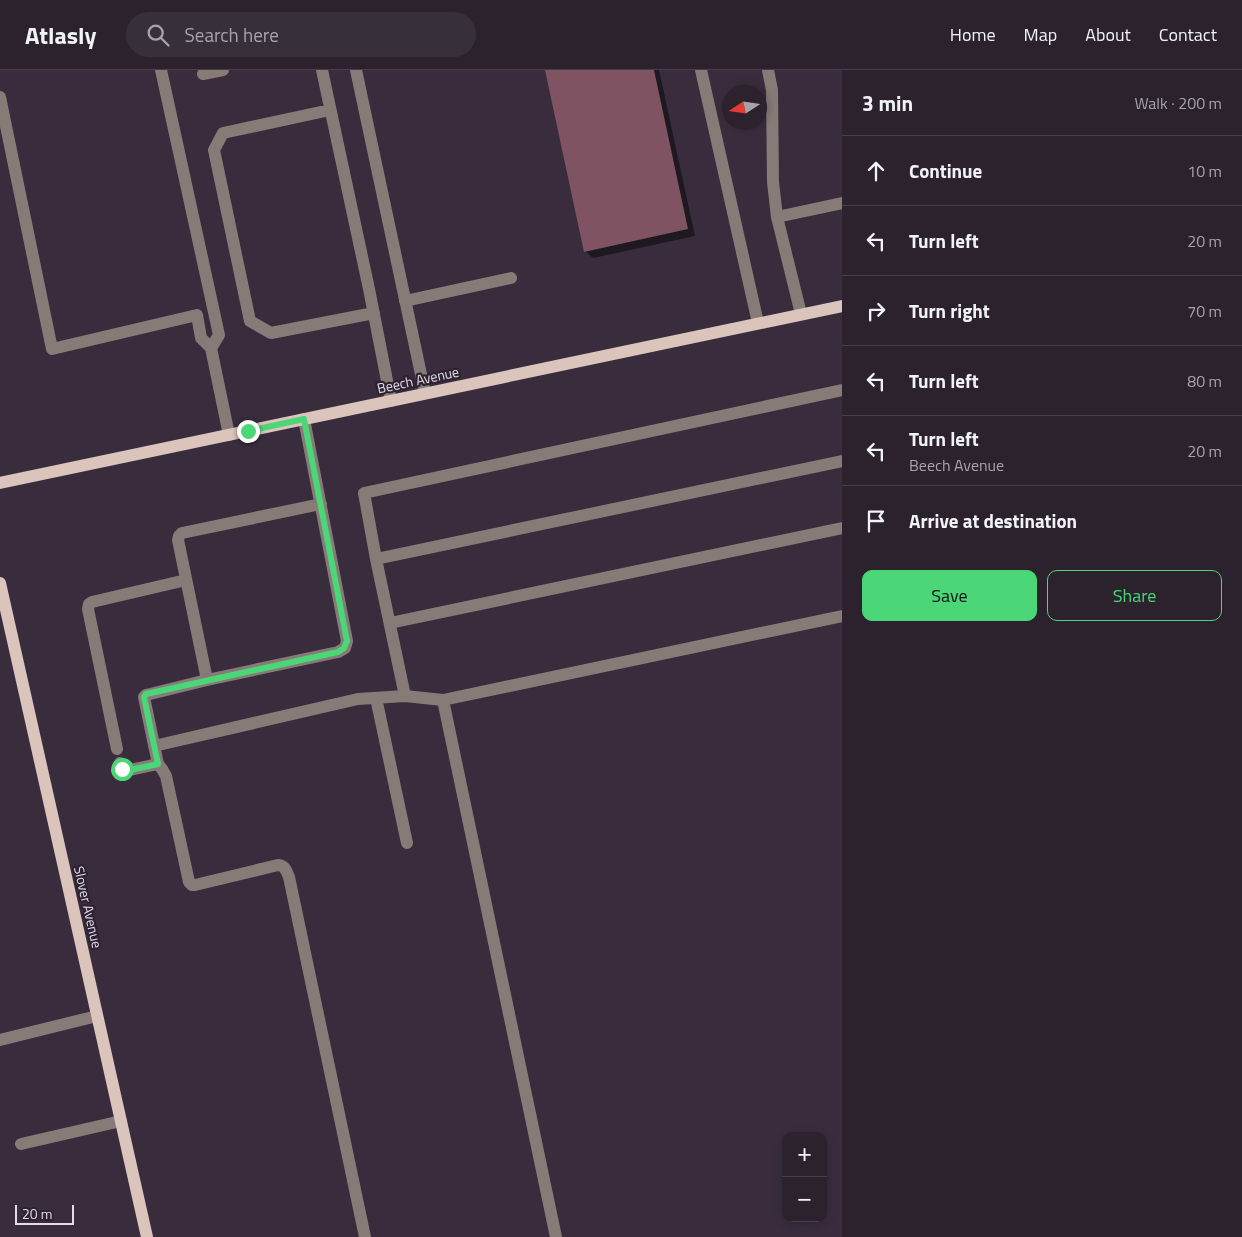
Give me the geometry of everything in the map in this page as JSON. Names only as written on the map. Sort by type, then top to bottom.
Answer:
[{"type":"main road","name":"Beech Avenue","points":[[0,483],[842,306]]},
{"type":"main road","name":"Slover Avenue","points":[[0,583],[4,618],[147,1237]]},
{"type":"lane","points":[[161,70],[219,335],[211,348]]},
{"type":"lane","points":[[203,74],[223,70]]},
{"type":"lane","points":[[322,70],[391,401]]},
{"type":"lane","points":[[356,70],[425,394]]},
{"type":"lane","points":[[701,70],[758,323]]},
{"type":"lane","points":[[768,70],[772,90],[773,182],[777,217],[801,314]]},
{"type":"lane","points":[[0,98],[52,348],[197,315],[201,338],[211,348],[229,435]]},
{"type":"lane","points":[[330,110],[223,133],[214,150],[250,321],[271,332],[374,313]]},
{"type":"lane","points":[[777,217],[842,203]]},
{"type":"lane","points":[[406,301],[511,278]]},
{"type":"lane","points":[[405,696],[364,493],[842,390]]},
{"type":"lane","points":[[304,419],[347,641],[344,648],[338,652],[146,694],[144,697],[158,764],[166,776],[189,882],[192,884],[278,865],[285,868],[290,882],[365,1237]]},
{"type":"lane","points":[[376,559],[842,461]]},
{"type":"lane","points":[[207,680],[178,536],[182,533],[321,504]]},
{"type":"lane","points":[[390,623],[842,528]]},
{"type":"lane","points":[[117,749],[88,609],[89,604],[186,580]]},
{"type":"lane","points":[[154,746],[358,699],[405,696],[443,700],[842,616]]},
{"type":"lane","points":[[376,698],[407,843]]},
{"type":"lane","points":[[443,700],[556,1237]]},
{"type":"lane","points":[[120,763],[125,771],[158,764]]},
{"type":"lane","points":[[0,1040],[97,1016]]},
{"type":"lane","points":[[21,1144],[121,1121]]},
{"type":"building","points":[[545,70],[654,70],[688,229],[584,252]]},
{"type":"route","points":[[122,769],[125,771],[158,764],[144,697],[146,694],[338,652],[344,648],[347,641],[304,419],[248,431]]}]
